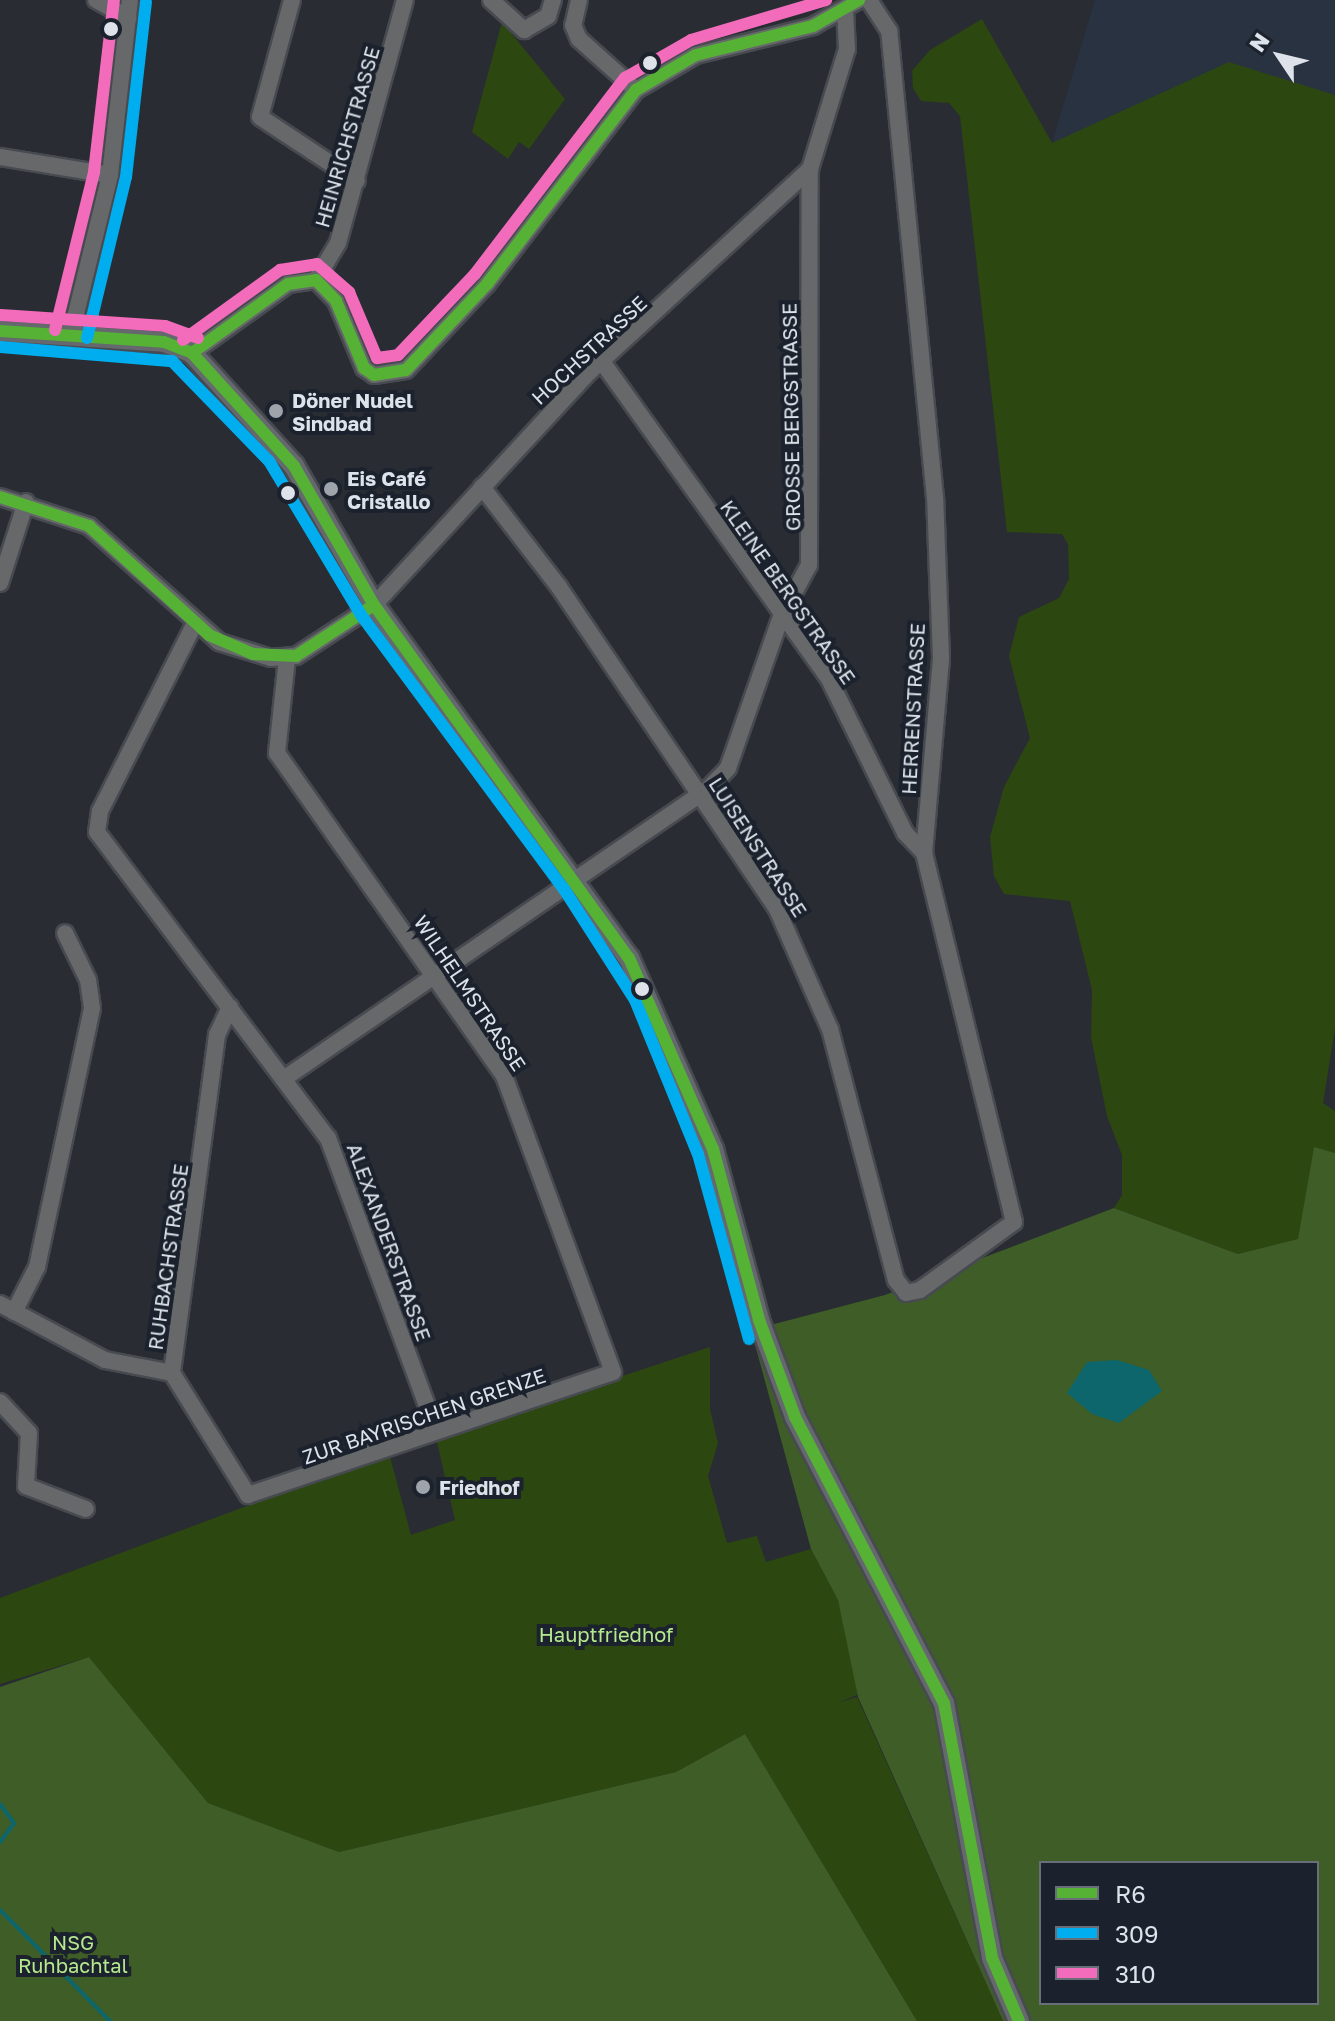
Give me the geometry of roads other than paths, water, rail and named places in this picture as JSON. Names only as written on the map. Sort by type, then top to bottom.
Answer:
[{"type":"main road","points":[[0,331],[164,342],[192,353],[294,466],[374,605],[577,880],[670,1037],[724,1183],[772,1359],[795,1417],[944,1703],[992,1958],[1019,2021]]},
{"type":"street","points":[[96,0],[128,18]]},
{"type":"street","points":[[71,334],[110,175],[130,0]]},
{"type":"street","points":[[292,0],[260,117],[357,181]]},
{"type":"street","name":"HEINRICHSTRASSE","points":[[316,280],[338,243],[405,0]]},
{"type":"street","points":[[491,0],[524,30],[548,16],[553,0]]},
{"type":"street","points":[[579,0],[573,25],[579,39],[636,90]]},
{"type":"street","points":[[192,353],[288,284],[316,280],[336,301],[364,368],[374,375],[406,370],[487,284],[636,90],[696,55],[813,26],[859,0]]},
{"type":"street","name":"HERRENSTRASSE","points":[[869,0],[889,31],[935,498],[941,658],[924,853],[1014,1222],[920,1290],[906,1293],[896,1280]]},
{"type":"street","name":"GROSSE BERGSTRASSE","points":[[285,1078],[700,795],[728,768],[781,617],[809,565],[814,522],[810,169],[847,49],[845,10]]},
{"type":"street","points":[[0,157],[110,175]]},
{"type":"street","name":"HOCHSTRASSE","points":[[287,658],[374,605],[482,487],[603,363],[706,270],[810,169]]},
{"type":"street","name":"KLEINE BERGSTRASSE","points":[[603,363],[781,617],[829,679],[905,833],[924,853]]},
{"type":"street","name":"LUISENSTRASSE","points":[[482,487],[700,795],[810,969],[896,1280]]},
{"type":"street","points":[[0,497],[26,502],[102,535],[195,623],[230,646],[287,658]]},
{"type":"street","points":[[0,583],[26,502]]},
{"type":"street","name":"ALEXANDERSTRASSE","points":[[195,623],[96,822],[285,1078],[343,1166],[436,1430]]},
{"type":"street","name":"WILHELMSTRASSE","points":[[287,658],[277,753],[436,975],[522,1113],[613,1372]]},
{"type":"street","points":[[65,933],[88,980],[92,1008],[37,1267],[7,1308],[105,1360],[172,1373]]},
{"type":"street","name":"RUHBACHSTRASSE","points":[[230,1007],[217,1035],[172,1373],[248,1495]]},
{"type":"street","name":"ZUR BAYRISCHEN GRENZE","points":[[248,1495],[613,1372]]},
{"type":"street","points":[[0,1402],[29,1433],[26,1486],[86,1509]]},
{"type":"water","points":[[1117,1360],[1149,1370],[1162,1391],[1119,1423],[1092,1414],[1067,1393],[1087,1362]]},
{"type":"waterway","points":[[0,1804],[14,1823],[0,1842]]},
{"type":"waterway","points":[[0,1910],[110,2021]]},
{"type":"place","name":"Döner Nudel Sindbad","points":[[276,411]]},
{"type":"place","name":"Eis Café Cristallo","points":[[331,489]]},
{"type":"place","name":"Friedhof","points":[[423,1487]]},
{"type":"park label","name":"Hauptfriedhof","points":[[606,1634]]},
{"type":"park label","name":"NSG Ruhbachtal","points":[[73,1954]]}]
